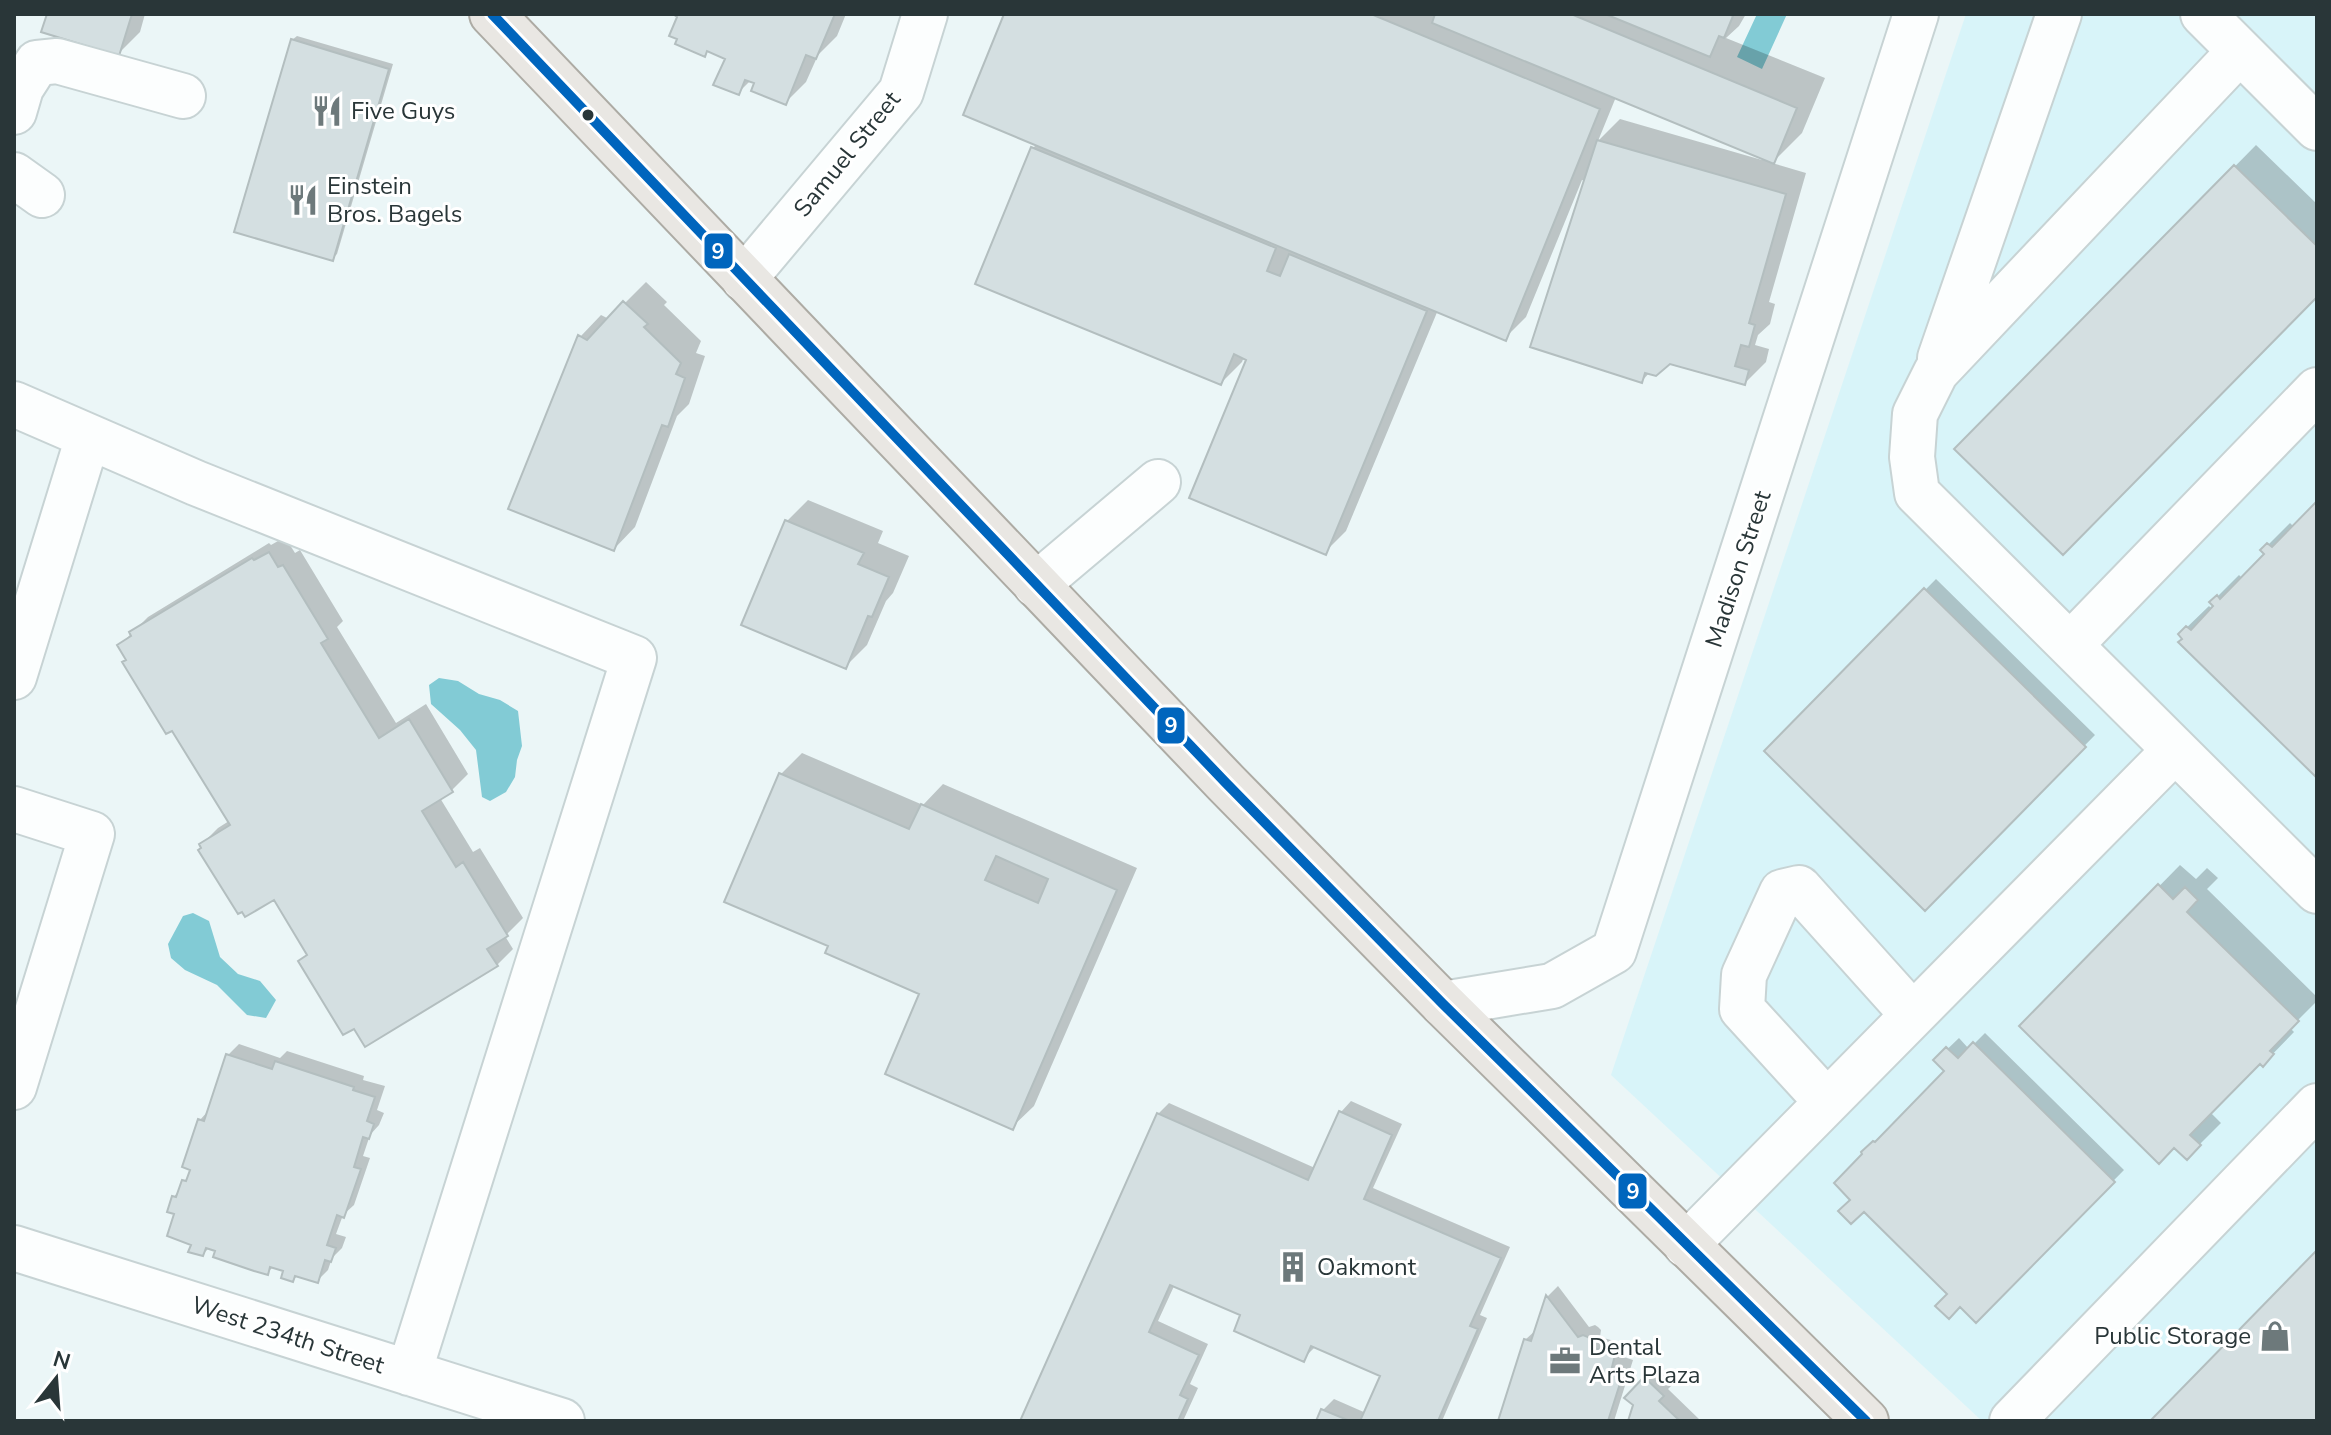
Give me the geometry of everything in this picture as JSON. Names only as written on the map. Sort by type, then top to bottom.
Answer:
[{"type":"main road","points":[[492,14],[1226,783],[1443,1004],[1866,1421]]},
{"type":"street","name":"Samuel Street","points":[[744,279],[901,92],[925,14]]},
{"type":"street","name":"Madison Street","points":[[1443,1004],[1552,986],[1614,951],[1916,14]]},
{"type":"street","points":[[2059,14],[1936,372],[1915,414],[1912,457],[1917,493],[2317,891]]},
{"type":"street","points":[[2203,14],[2317,128]]},
{"type":"street","points":[[1936,372],[2240,51]]},
{"type":"street","points":[[14,112],[21,88],[37,63],[57,61],[183,96]]},
{"type":"street","points":[[2070,645],[2317,390]]},
{"type":"street","points":[[14,404],[211,489],[634,658],[409,1373]]},
{"type":"street","points":[[14,677],[88,437]]},
{"type":"street","points":[[1036,585],[1158,482]]},
{"type":"street","points":[[1686,1245],[2175,750]]},
{"type":"street","points":[[14,809],[92,834],[14,1087]]},
{"type":"street","points":[[1827,1102],[1742,1009],[1744,975],[1782,892],[1799,888],[1913,1015]]},
{"type":"street","points":[[2012,1421],[2317,1106]]},
{"type":"street","name":"West 234th Street","points":[[14,1248],[562,1421]]},
{"type":"shaded area","points":[[1966,14],[2317,14],[2317,1421],[1982,1421],[1611,1075]]},
{"type":"water","points":[[1757,14],[1787,14],[1762,69],[1737,57]]},
{"type":"water","points":[[439,678],[458,681],[518,711],[522,746],[515,777],[506,792],[490,801],[482,797],[476,750],[460,730],[431,704],[429,685]]},
{"type":"water","points":[[193,913],[209,921],[220,957],[238,974],[260,981],[276,1000],[266,1018],[247,1015],[217,985],[185,970],[171,958],[168,944],[183,916]]},
{"type":"building","points":[[47,14],[132,14],[119,56],[41,32]]},
{"type":"building","points":[[673,14],[835,14],[816,59],[806,55],[786,105],[751,91],[754,83],[745,80],[739,95],[713,85],[725,59],[707,51],[705,57],[675,44],[677,39],[669,36],[677,17]]},
{"type":"building","points":[[1004,14],[1371,14],[1600,109],[1506,341],[963,115]]},
{"type":"building","points":[[1435,14],[1571,14],[1797,108],[1774,164],[1432,23]]},
{"type":"building","points":[[1605,14],[1733,16],[1724,38],[1719,36],[1710,57]]},
{"type":"building","points":[[291,39],[389,69],[333,261],[234,232]]},
{"type":"building","points":[[1597,140],[1786,194],[1749,323],[1755,325],[1749,347],[1741,345],[1735,366],[1749,370],[1745,385],[1670,364],[1656,376],[1645,373],[1642,383],[1530,347]]},
{"type":"building","points":[[1031,147],[1276,248],[1267,271],[1280,276],[1289,254],[1427,311],[1326,555],[1189,498],[1246,360],[1234,354],[1221,385],[975,284]]},
{"type":"building","points":[[2234,165],[2317,246],[2317,297],[2063,555],[1954,449]]},
{"type":"building","points":[[623,301],[648,324],[644,327],[681,363],[676,374],[685,378],[668,427],[662,425],[614,551],[508,509],[578,335],[587,340]]},
{"type":"building","points":[[2317,501],[2317,778],[2178,642],[2182,639],[2178,634],[2186,626],[2191,630],[2213,606],[2209,602],[2217,595],[2220,599],[2264,554],[2260,550],[2267,543],[2272,547]]},
{"type":"building","points":[[785,520],[864,553],[858,564],[889,577],[872,617],[868,616],[846,669],[741,625]]},
{"type":"building","points":[[269,552],[278,567],[283,565],[328,639],[321,643],[379,738],[409,719],[453,792],[422,811],[456,867],[463,862],[508,936],[487,949],[498,966],[365,1047],[354,1029],[343,1035],[298,961],[307,955],[274,900],[245,917],[242,912],[238,914],[198,850],[201,848],[199,844],[230,825],[172,731],[166,734],[122,662],[126,660],[117,645],[131,636],[129,632],[252,558],[254,560]]},
{"type":"building","points":[[1924,588],[2086,747],[1925,911],[1764,751]]},
{"type":"building","points":[[779,773],[909,829],[921,804],[1117,890],[1013,1130],[885,1074],[919,994],[825,953],[828,946],[724,902]],"holes":[[[996,856],[1048,879],[1038,903],[985,880]]]},
{"type":"building","points":[[2158,884],[2173,899],[2185,887],[2198,900],[2187,912],[2299,1021],[2270,1051],[2274,1054],[2263,1067],[2260,1064],[2190,1135],[2201,1145],[2187,1160],[2174,1148],[2159,1164],[2019,1026]]},
{"type":"building","points":[[1973,1042],[2115,1182],[1976,1323],[1960,1307],[1949,1319],[1935,1306],[1947,1294],[1864,1212],[1851,1224],[1838,1211],[1850,1200],[1834,1183],[1861,1152],[1875,1142],[1944,1071],[1933,1060],[1946,1047],[1958,1058]]},
{"type":"building","points":[[226,1054],[272,1069],[275,1061],[375,1097],[367,1121],[374,1124],[369,1139],[363,1137],[354,1167],[361,1169],[344,1218],[337,1215],[327,1245],[336,1248],[331,1262],[325,1260],[318,1283],[295,1276],[293,1282],[281,1278],[283,1271],[270,1267],[268,1275],[254,1271],[213,1257],[215,1251],[206,1248],[203,1256],[188,1252],[191,1245],[167,1236],[174,1214],[167,1212],[172,1196],[176,1197],[182,1180],[186,1181],[190,1170],[182,1167],[198,1119],[204,1121]]},
{"type":"building","name":"Oakmont","points":[[1339,1111],[1392,1135],[1364,1199],[1501,1258],[1470,1326],[1478,1329],[1438,1421],[1360,1421],[1380,1376],[1311,1346],[1304,1362],[1234,1331],[1240,1315],[1170,1285],[1149,1332],[1199,1355],[1180,1395],[1188,1399],[1178,1421],[1020,1421],[1157,1113],[1308,1180]]},
{"type":"building","name":"Public Storage","points":[[2317,1250],[2317,1421],[2150,1421]]},
{"type":"building","name":"Dental Arts Plaza","points":[[1546,1295],[1578,1337],[1588,1337],[1591,1347],[1615,1355],[1612,1367],[1624,1371],[1608,1421],[1498,1421],[1524,1339],[1531,1341]]},
{"type":"building","points":[[1644,1377],[1664,1396],[1659,1401],[1680,1421],[1628,1421],[1633,1405],[1624,1398]]},
{"type":"building","points":[[1321,1409],[1350,1421],[1316,1421]]},
{"type":"transit line","name":"9","points":[[492,14],[1226,783],[1443,1004],[1866,1421]]},
{"type":"place","name":"Five Guys","points":[[327,111]]},
{"type":"place","name":"Einstein Bros. Bagels","points":[[303,200]]},
{"type":"place","name":"Oakmont","points":[[1293,1267]]},
{"type":"place","name":"Public Storage","points":[[2275,1336]]},
{"type":"place","name":"Dental Arts Plaza","points":[[1565,1361]]}]
